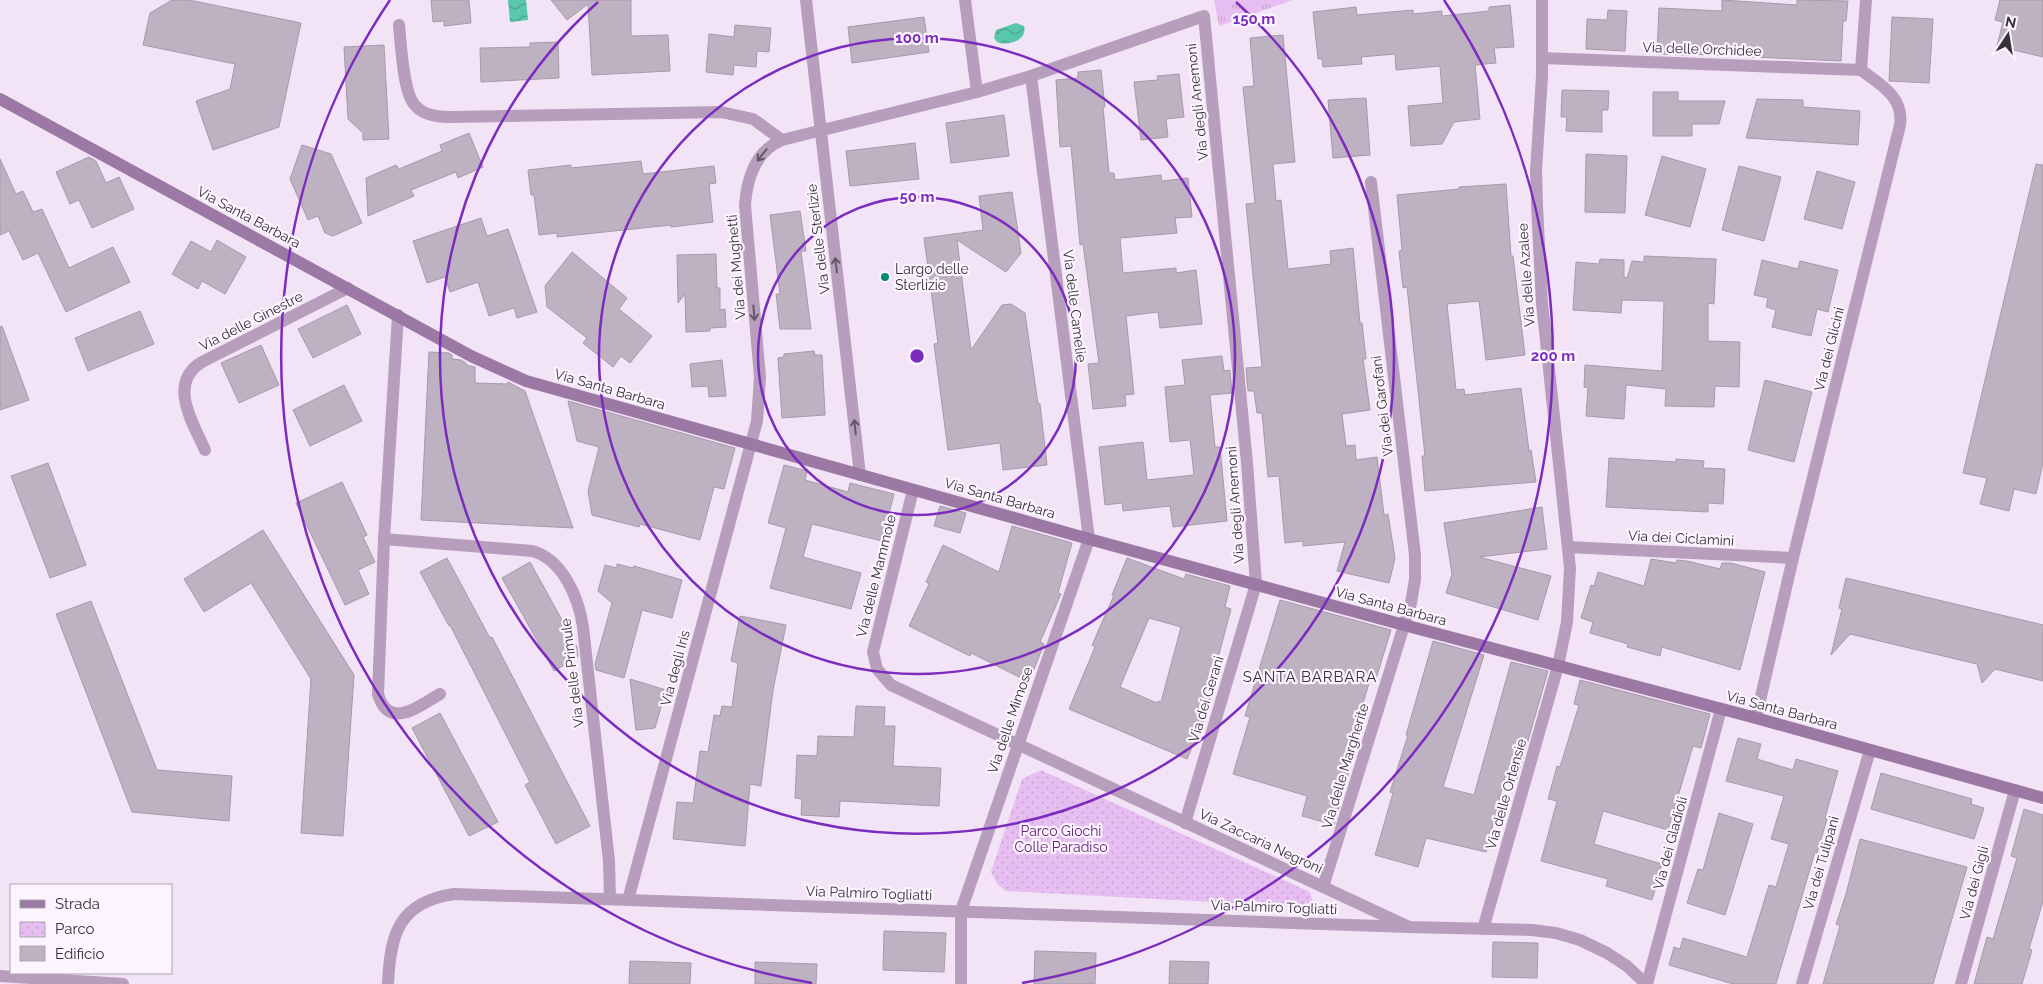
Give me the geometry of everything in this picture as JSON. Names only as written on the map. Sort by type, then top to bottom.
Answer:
[{"type":"street","name":"Via delle Sterlizie","points":[[806,0],[860,475]]},
{"type":"street","points":[[965,0],[977,92]]},
{"type":"street","name":"Via delle Azalee","points":[[1542,0],[1542,58],[1536,171],[1542,303],[1568,547],[1570,592],[1567,622],[1558,666]]},
{"type":"street","points":[[1862,70],[1866,0]]},
{"type":"street","name":"Via degli Anemoni","points":[[821,131],[977,92],[1031,76],[1204,16],[1247,463],[1256,584]]},
{"type":"street","points":[[399,25],[408,92],[419,110],[433,116],[721,112],[734,113],[753,119],[782,140]]},
{"type":"street","name":"Via delle Orchidee","points":[[1542,58],[1862,70]]},
{"type":"street","name":"Via dei Glicini","points":[[1756,718],[1793,558],[1900,125],[1900,111],[1894,97],[1884,86],[1862,70]]},
{"type":"street","name":"Via delle Camelie","points":[[1031,76],[1089,539]]},
{"type":"street","name":"Via Santa Barbara","points":[[0,99],[476,359],[526,381],[1089,539],[1756,718],[2043,798]]},
{"type":"street","name":"Via dei Mughetti","points":[[751,445],[758,412],[760,377],[746,224],[746,195],[749,177],[757,160],[766,149],[782,140],[821,131]]},
{"type":"street","name":"Via dei Garofani","points":[[1371,182],[1415,555],[1414,587],[1404,625]]},
{"type":"street","name":"Via delle Ginestre","points":[[205,450],[184,399],[185,383],[190,372],[202,362],[348,288]]},
{"type":"street","points":[[398,315],[377,689],[384,709],[398,714],[408,712],[440,694]]},
{"type":"street","name":"Via degli Iris","points":[[628,900],[751,445]]},
{"type":"street","name":"Via delle Mammole","points":[[878,669],[873,652],[913,490]]},
{"type":"street","name":"Via delle Primule","points":[[384,539],[532,551],[544,555],[553,562],[568,584],[577,602],[583,628],[608,861],[610,899]]},
{"type":"street","name":"Via delle Mimose","points":[[961,984],[961,911],[1089,539]]},
{"type":"street","name":"Via dei Ciclamini","points":[[1568,547],[1793,558]]},
{"type":"street","name":"Via dei Gerani","points":[[1185,823],[1256,584]]},
{"type":"street","name":"Via delle Margherite","points":[[1323,886],[1404,625]]},
{"type":"street","name":"Via delle Ortensie","points":[[1484,929],[1558,666]]},
{"type":"street","name":"Via Zaccaria Negroni","points":[[878,669],[883,678],[898,689],[1409,927],[1546,931],[1567,936],[1619,960],[1634,971],[1646,984]]},
{"type":"street","name":"Via dei Gladioli","points":[[1646,984],[1721,709]]},
{"type":"street","name":"Via dei Tulipani","points":[[1802,984],[1870,750]]},
{"type":"street","name":"Via dei Gigli","points":[[1961,984],[2015,790]]},
{"type":"street","name":"Via Palmiro Togliatti","points":[[388,984],[391,949],[398,928],[410,912],[429,899],[454,894],[1409,927]]},
{"type":"street","points":[[0,976],[123,984]]},
{"type":"green space","points":[[1214,0],[1293,0],[1219,26]]},
{"type":"green space","name":"Parco Giochi Colle Paradiso","points":[[1041,770],[1310,892],[1312,900],[1307,907],[1006,891],[998,885],[991,872],[1022,779]]},
{"type":"water","points":[[508,0],[526,0],[528,20],[510,22]]},
{"type":"water","points":[[1016,23],[1024,26],[1023,35],[1020,39],[1006,44],[997,42],[994,38],[996,30]]},
{"type":"building","points":[[172,0],[189,0],[301,23],[279,127],[213,150],[196,101],[230,89],[235,64],[143,45],[150,13]]},
{"type":"building","points":[[431,0],[469,0],[471,23],[444,26],[444,21],[433,22]]},
{"type":"building","points":[[551,0],[631,0],[631,36],[668,35],[670,71],[592,75],[588,4],[567,20]]},
{"type":"building","points":[[1722,0],[1797,5],[1797,0],[1848,1],[1846,21],[1843,21],[1841,61],[1657,54],[1659,8],[1722,11]]},
{"type":"building","points":[[2000,0],[2043,0],[2043,57],[1997,46],[2003,22],[1995,20]]},
{"type":"building","points":[[1510,5],[1514,47],[1494,48],[1496,63],[1475,65],[1480,119],[1454,122],[1442,144],[1411,146],[1408,106],[1443,103],[1440,66],[1396,70],[1395,54],[1361,57],[1362,64],[1323,67],[1322,59],[1318,59],[1313,12],[1356,7],[1357,15],[1413,10],[1413,14],[1442,11],[1442,16],[1489,11],[1489,7]]},
{"type":"building","points":[[1608,10],[1627,11],[1625,51],[1586,49],[1587,19],[1607,20]]},
{"type":"building","points":[[924,17],[929,52],[852,63],[848,27]]},
{"type":"building","points":[[1892,17],[1933,19],[1929,83],[1889,81]]},
{"type":"building","points":[[735,25],[771,28],[769,52],[757,51],[756,67],[734,65],[733,75],[706,72],[709,34],[734,37]]},
{"type":"building","points":[[1283,35],[1295,162],[1273,164],[1276,201],[1281,200],[1288,269],[1331,264],[1330,251],[1353,248],[1360,323],[1362,323],[1366,359],[1363,359],[1370,410],[1342,414],[1346,446],[1355,445],[1356,460],[1377,457],[1384,515],[1388,514],[1395,558],[1389,583],[1337,571],[1345,542],[1303,546],[1303,541],[1285,543],[1279,476],[1268,477],[1262,413],[1257,413],[1254,391],[1248,391],[1246,368],[1262,367],[1246,204],[1255,203],[1243,87],[1254,86],[1250,38]]},
{"type":"building","points":[[558,42],[559,78],[481,82],[480,48],[530,47],[530,43]]},
{"type":"building","points":[[384,45],[389,139],[363,140],[363,133],[348,119],[344,47]]},
{"type":"building","points":[[1101,70],[1109,173],[1114,173],[1115,180],[1161,175],[1162,181],[1188,178],[1192,217],[1175,218],[1177,233],[1120,238],[1123,273],[1176,268],[1176,273],[1196,270],[1202,324],[1160,328],[1158,312],[1126,316],[1134,394],[1125,395],[1126,406],[1093,409],[1088,364],[1099,363],[1083,244],[1080,245],[1071,146],[1060,147],[1056,80],[1078,78],[1078,72]]},
{"type":"building","points":[[1179,74],[1184,117],[1166,119],[1168,137],[1141,140],[1134,82],[1158,80],[1157,76]]},
{"type":"building","points":[[1562,90],[1609,91],[1608,110],[1602,110],[1602,132],[1566,131],[1567,117],[1561,117]]},
{"type":"building","points":[[1653,92],[1678,92],[1678,101],[1725,101],[1719,124],[1692,124],[1692,136],[1653,136]]},
{"type":"building","points":[[1366,98],[1370,155],[1333,158],[1328,100]]},
{"type":"building","points":[[1757,99],[1803,100],[1803,107],[1860,111],[1858,145],[1746,138]]},
{"type":"building","points":[[1004,115],[1009,156],[951,163],[946,123]]},
{"type":"building","points":[[469,133],[483,167],[458,178],[456,172],[411,190],[414,196],[368,216],[366,178],[396,165],[399,169],[442,151],[440,145]]},
{"type":"building","points":[[915,143],[919,179],[850,186],[846,151]]},
{"type":"building","points":[[302,145],[331,154],[362,223],[333,236],[325,233],[318,216],[308,220],[290,179]]},
{"type":"building","points":[[1586,154],[1627,156],[1625,213],[1585,212]]},
{"type":"building","points":[[1662,156],[1706,169],[1690,227],[1645,215]]},
{"type":"building","points":[[89,157],[96,161],[106,183],[119,177],[134,209],[92,228],[79,200],[70,204],[56,172]]},
{"type":"building","points":[[0,159],[16,194],[23,191],[33,212],[42,209],[69,268],[113,247],[130,282],[66,312],[38,253],[23,260],[9,231],[0,235]]},
{"type":"building","points":[[641,161],[643,174],[714,166],[716,183],[709,184],[713,222],[557,237],[557,233],[539,235],[534,195],[531,195],[528,170],[571,165],[571,168]]},
{"type":"building","points":[[2036,164],[2043,165],[2043,463],[2036,494],[2014,489],[2009,511],[1980,504],[1987,478],[1963,473]]},
{"type":"building","points":[[1739,166],[1781,177],[1764,241],[1722,230]]},
{"type":"building","points":[[1817,171],[1855,182],[1842,229],[1804,219]]},
{"type":"building","points":[[1506,184],[1511,256],[1513,256],[1525,355],[1486,360],[1479,301],[1447,304],[1456,390],[1464,389],[1465,395],[1521,388],[1529,451],[1531,450],[1536,482],[1425,491],[1422,456],[1425,456],[1407,287],[1403,288],[1399,251],[1402,250],[1397,195],[1459,189],[1459,187]]},
{"type":"building","points":[[1012,192],[1021,253],[1006,272],[957,240],[971,350],[1002,305],[1011,304],[1025,313],[1038,404],[1040,404],[1047,465],[1003,470],[1000,443],[948,450],[934,344],[938,343],[924,238],[983,230],[979,196]]},
{"type":"building","points":[[800,211],[806,251],[801,251],[811,329],[780,329],[776,294],[780,294],[770,215]]},
{"type":"building","points":[[481,218],[487,236],[508,229],[537,312],[517,318],[514,308],[489,316],[478,282],[450,292],[445,277],[427,283],[413,241]]},
{"type":"building","points":[[217,240],[246,257],[225,294],[202,281],[198,289],[172,274],[191,241],[211,252]]},
{"type":"building","points":[[572,252],[627,298],[619,309],[652,336],[630,363],[621,356],[613,367],[583,343],[587,338],[547,307],[545,286]]},
{"type":"building","points":[[716,254],[717,288],[720,288],[720,310],[725,309],[726,327],[710,328],[710,331],[686,332],[685,294],[678,303],[677,255]]},
{"type":"building","points":[[1644,256],[1716,259],[1714,304],[1708,303],[1708,341],[1740,342],[1739,387],[1715,386],[1714,407],[1665,406],[1666,389],[1626,385],[1624,419],[1586,416],[1588,388],[1584,387],[1585,365],[1662,371],[1664,301],[1622,300],[1621,313],[1573,310],[1576,262],[1599,264],[1600,259],[1624,260],[1624,277],[1627,278],[1632,261],[1644,262]]},
{"type":"building","points":[[1762,260],[1798,269],[1800,261],[1838,270],[1828,312],[1817,309],[1811,336],[1772,327],[1776,310],[1766,307],[1768,298],[1754,295]]},
{"type":"building","points":[[347,305],[361,334],[313,358],[298,329]]},
{"type":"building","points":[[140,311],[154,344],[88,371],[75,338]]},
{"type":"building","points":[[2,326],[29,400],[0,410],[0,327]]},
{"type":"building","points":[[261,345],[279,385],[239,403],[221,363]]},
{"type":"building","points":[[814,351],[815,355],[822,355],[825,415],[782,418],[778,358],[784,357],[784,354]]},
{"type":"building","points":[[429,352],[449,353],[452,355],[452,359],[461,360],[466,365],[475,367],[475,383],[507,384],[508,382],[525,391],[573,528],[421,520]]},
{"type":"building","points":[[1222,356],[1224,371],[1230,370],[1232,393],[1210,395],[1215,447],[1220,447],[1227,521],[1173,527],[1170,506],[1123,511],[1122,503],[1105,505],[1099,447],[1143,442],[1147,480],[1194,475],[1190,440],[1170,442],[1165,387],[1185,385],[1182,360]]},
{"type":"building","points":[[722,360],[726,396],[709,397],[708,386],[692,387],[690,364]]},
{"type":"building","points":[[1765,380],[1812,392],[1794,462],[1748,450]]},
{"type":"building","points":[[344,385],[362,421],[310,446],[293,410]]},
{"type":"building","points":[[568,401],[735,448],[724,489],[714,487],[700,540],[640,524],[639,527],[592,515],[588,491],[599,447],[577,441]]},
{"type":"building","points":[[1609,458],[1676,462],[1676,459],[1704,461],[1703,468],[1725,469],[1723,504],[1708,503],[1708,512],[1606,507]]},
{"type":"building","points":[[48,463],[86,565],[50,578],[11,476]]},
{"type":"building","points":[[784,465],[807,471],[805,480],[848,492],[850,483],[894,494],[882,541],[812,524],[803,557],[861,573],[851,609],[770,588],[786,528],[768,523]]},
{"type":"building","points":[[342,482],[367,535],[363,537],[375,562],[358,570],[369,594],[345,605],[296,503]]},
{"type":"building","points":[[940,506],[966,513],[960,533],[934,526]]},
{"type":"building","points":[[1542,507],[1547,549],[1479,557],[1551,576],[1538,620],[1446,593],[1452,574],[1444,523]]},
{"type":"building","points":[[1012,526],[1072,543],[1058,593],[1061,594],[1040,642],[1044,644],[1029,682],[971,653],[970,656],[909,626],[929,584],[926,582],[943,545],[999,572]]},
{"type":"building","points":[[263,530],[354,675],[343,836],[301,833],[311,679],[251,583],[204,612],[184,579]]},
{"type":"building","points":[[447,558],[490,638],[492,637],[590,826],[556,844],[525,785],[530,782],[450,625],[420,572]]},
{"type":"building","points":[[1127,558],[1184,579],[1186,574],[1230,586],[1225,607],[1231,609],[1218,658],[1220,659],[1205,718],[1187,759],[1069,709],[1095,647],[1092,645],[1114,595],[1112,595]],"holes":[[[1149,618],[1181,627],[1161,702],[1158,701],[1157,703],[1120,687]]]},
{"type":"building","points":[[1651,559],[1676,563],[1677,560],[1687,561],[1720,569],[1722,563],[1731,563],[1765,572],[1740,670],[1662,647],[1660,656],[1627,647],[1628,644],[1590,633],[1593,622],[1581,618],[1591,585],[1594,586],[1598,572],[1644,586]]},
{"type":"building","points":[[530,562],[577,647],[578,657],[554,671],[502,578]]},
{"type":"building","points":[[617,564],[633,568],[634,566],[682,580],[672,618],[642,610],[624,678],[596,670],[595,664],[612,603],[598,591],[605,565],[617,568]]},
{"type":"building","points":[[1846,578],[2043,625],[2043,681],[1995,669],[1982,683],[1977,664],[1850,634],[1831,655],[1842,609],[1839,608]]},
{"type":"building","points":[[1280,600],[1391,630],[1375,682],[1370,680],[1344,767],[1350,768],[1334,825],[1302,816],[1307,796],[1233,774],[1250,717],[1245,716]]},
{"type":"building","points":[[91,601],[157,770],[232,776],[229,821],[132,812],[56,614]]},
{"type":"building","points":[[740,616],[786,625],[773,690],[761,786],[750,784],[745,846],[673,839],[677,802],[693,803],[700,751],[708,752],[714,715],[720,716],[722,706],[732,707],[738,663],[731,661]]},
{"type":"building","points":[[1433,641],[1484,655],[1443,787],[1474,795],[1511,662],[1548,671],[1517,779],[1505,776],[1486,852],[1426,838],[1418,867],[1375,855],[1393,793],[1390,792],[1408,735],[1406,735]]},
{"type":"building","points":[[630,679],[666,690],[655,728],[636,730]]},
{"type":"building","points":[[1580,680],[1710,714],[1701,748],[1693,746],[1668,830],[1603,811],[1594,844],[1662,864],[1652,900],[1606,886],[1608,879],[1541,861],[1557,801],[1548,799],[1557,766],[1560,767],[1579,705],[1574,704]]},
{"type":"building","points":[[856,706],[885,707],[884,726],[895,726],[893,766],[941,768],[939,806],[840,801],[839,817],[801,815],[802,799],[795,798],[797,755],[817,756],[818,736],[854,737]]},
{"type":"building","points":[[440,713],[498,822],[469,836],[412,728]]},
{"type":"building","points":[[1738,738],[1761,744],[1757,759],[1793,770],[1796,759],[1838,771],[1825,818],[1827,819],[1817,853],[1815,852],[1776,984],[1733,984],[1669,965],[1674,947],[1680,949],[1683,938],[1747,957],[1769,885],[1776,887],[1789,844],[1771,839],[1784,796],[1726,781]]},
{"type":"building","points":[[1881,773],[1972,799],[1971,804],[1984,808],[1974,839],[1871,809]]},
{"type":"building","points":[[2024,809],[2043,815],[2043,901],[2029,949],[2032,950],[2022,984],[1974,984],[1987,937],[1993,939],[2017,858],[2011,856]]},
{"type":"building","points":[[1719,813],[1753,824],[1725,915],[1687,903],[1698,869],[1703,870]]},
{"type":"building","points":[[1860,839],[1967,867],[1933,984],[1823,984],[1840,926],[1836,924]]},
{"type":"building","points":[[884,931],[946,933],[944,972],[883,970]]},
{"type":"building","points":[[1493,942],[1538,943],[1537,978],[1492,977]]},
{"type":"building","points":[[1035,951],[1096,953],[1095,984],[1034,984]]},
{"type":"building","points":[[630,961],[691,963],[690,984],[629,984]]},
{"type":"building","points":[[1170,961],[1209,962],[1208,984],[1169,984]]},
{"type":"building","points":[[755,962],[817,964],[816,984],[755,984]]},
{"type":"place","name":"Largo delle Sterlizie","points":[[885,277]]},
{"type":"district","name":"SANTA BARBARA","points":[[1310,677]]}]
